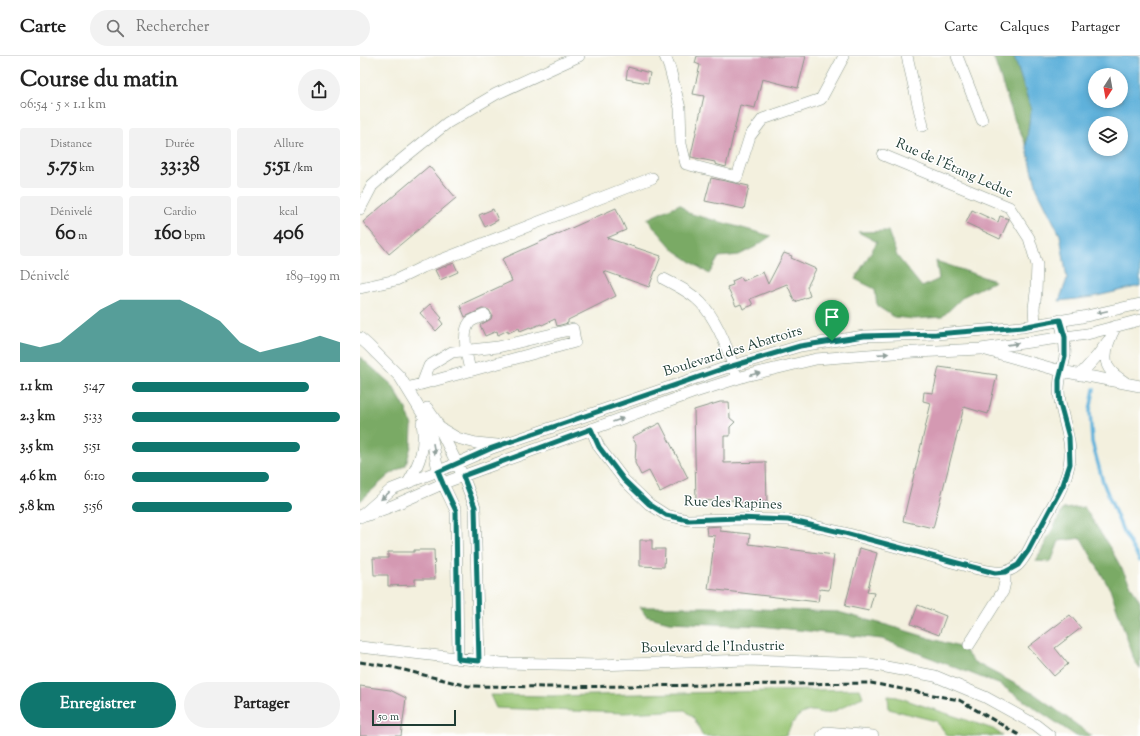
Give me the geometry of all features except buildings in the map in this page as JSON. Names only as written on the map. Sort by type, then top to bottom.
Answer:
[{"type":"street","points":[[360,209],[372,186],[447,123],[496,94],[579,56]]},
{"type":"street","points":[[665,56],[680,108],[681,144],[686,164],[737,177],[750,136],[763,119],[821,99],[843,56]]},
{"type":"street","points":[[907,56],[923,126]]},
{"type":"street","points":[[957,56],[982,120]]},
{"type":"street","name":"Rue de l'Étang Leduc","points":[[884,155],[1009,207],[1029,238],[1037,265],[1034,308],[1035,325]]},
{"type":"street","points":[[360,288],[396,280],[423,267],[652,178]]},
{"type":"street","points":[[664,280],[686,291],[701,303],[716,323],[738,379]]},
{"type":"street","name":"Boulevard des Abattoirs","points":[[360,517],[392,489],[438,472],[499,446],[733,366],[800,346],[864,336],[936,334],[1022,327],[1140,304]]},
{"type":"street","points":[[470,370],[466,350],[466,332],[470,322],[485,315]]},
{"type":"street","points":[[969,645],[1003,591],[1005,572],[1018,565],[1028,551],[1063,485],[1070,464],[1069,437],[1060,404],[1059,380],[1065,356],[1065,337],[1060,320]]},
{"type":"street","name":"Boulevard des Abattoirs","points":[[360,517],[392,506],[463,476],[591,429],[738,379],[816,359],[894,353],[981,349],[1087,334],[1140,320]]},
{"type":"street","points":[[1080,375],[1097,356],[1116,326]]},
{"type":"street","points":[[407,388],[422,384],[470,370],[575,342],[573,329],[498,347],[452,352],[429,366],[422,384]]},
{"type":"street","points":[[360,338],[400,377],[427,421],[438,472],[456,511],[458,659]]},
{"type":"street","points":[[1109,339],[1106,357],[1107,363],[1110,370],[1126,384]]},
{"type":"street","points":[[981,349],[1061,371],[1140,386]]},
{"type":"street","points":[[407,388],[420,397],[439,427],[463,476],[475,507],[479,661]]},
{"type":"street","points":[[408,483],[421,457],[424,444],[418,406]]},
{"type":"street","points":[[439,427],[457,438],[476,443],[499,446]]},
{"type":"street","name":"Rue des Rapines","points":[[591,429],[599,447],[624,480],[649,504],[666,515],[688,520],[738,518],[788,520],[852,534],[974,568],[995,573],[1005,572]]},
{"type":"street","name":"Boulevard de l'Industrie","points":[[360,647],[501,663],[598,665],[747,660],[870,664],[935,676],[985,697],[1036,725],[1050,736]]},
{"type":"street","points":[[822,736],[826,732],[873,736]]},
{"type":"green space","points":[[993,56],[1014,56],[1031,109],[1026,145],[1015,121]]},
{"type":"green space","points":[[680,204],[688,213],[771,236],[755,247],[739,255],[719,257],[709,274],[674,250],[647,219]]},
{"type":"green space","points":[[888,231],[897,256],[922,287],[939,279],[936,261],[995,281],[964,296],[942,317],[914,319],[894,317],[877,306],[875,289],[855,279],[877,242],[858,232]]},
{"type":"green space","points":[[360,357],[392,385],[406,409],[412,426],[411,446],[406,465],[389,475],[360,501]]},
{"type":"green space","points":[[1084,507],[1112,551],[1140,602],[1140,669],[1135,662],[1111,591],[1081,538],[1059,541],[1051,562],[1036,561],[1063,509]]},
{"type":"green space","points":[[640,607],[706,607],[838,612],[890,626],[962,648],[974,662],[1036,695],[1092,736],[1076,736],[1001,685],[882,639],[760,626],[669,622],[646,616]]},
{"type":"green space","points":[[860,689],[863,697],[836,710],[824,713],[811,711],[802,714],[795,720],[786,736],[703,736],[694,718],[685,710],[624,713],[496,708],[490,695],[552,696]]},
{"type":"green space","points":[[888,696],[897,697],[993,729],[1003,736],[947,736],[936,721],[889,709]]},
{"type":"water","points":[[1014,56],[1140,56],[1140,286],[1093,297],[1059,301],[1067,279],[1060,235],[1037,189],[1026,145],[1031,109]]},
{"type":"waterway","points":[[1094,389],[1090,411],[1092,442],[1103,482],[1123,531],[1140,561]]},
{"type":"railway","points":[[360,662],[392,667],[468,686],[552,687],[871,683],[959,700],[1021,736]]},
{"type":"route","points":[[1060,320],[1065,337],[1065,356],[1059,380],[1059,392],[1060,404],[1069,437],[1070,464],[1063,485],[1028,551],[1018,565],[1005,572],[995,573],[845,533],[788,520],[738,518],[688,520],[666,515],[649,504],[624,480],[599,447],[591,429],[463,476],[475,507],[479,661],[458,659],[456,511],[438,472],[492,448],[722,369],[800,346],[832,341],[864,336],[936,334],[1022,327],[1060,320]]}]
